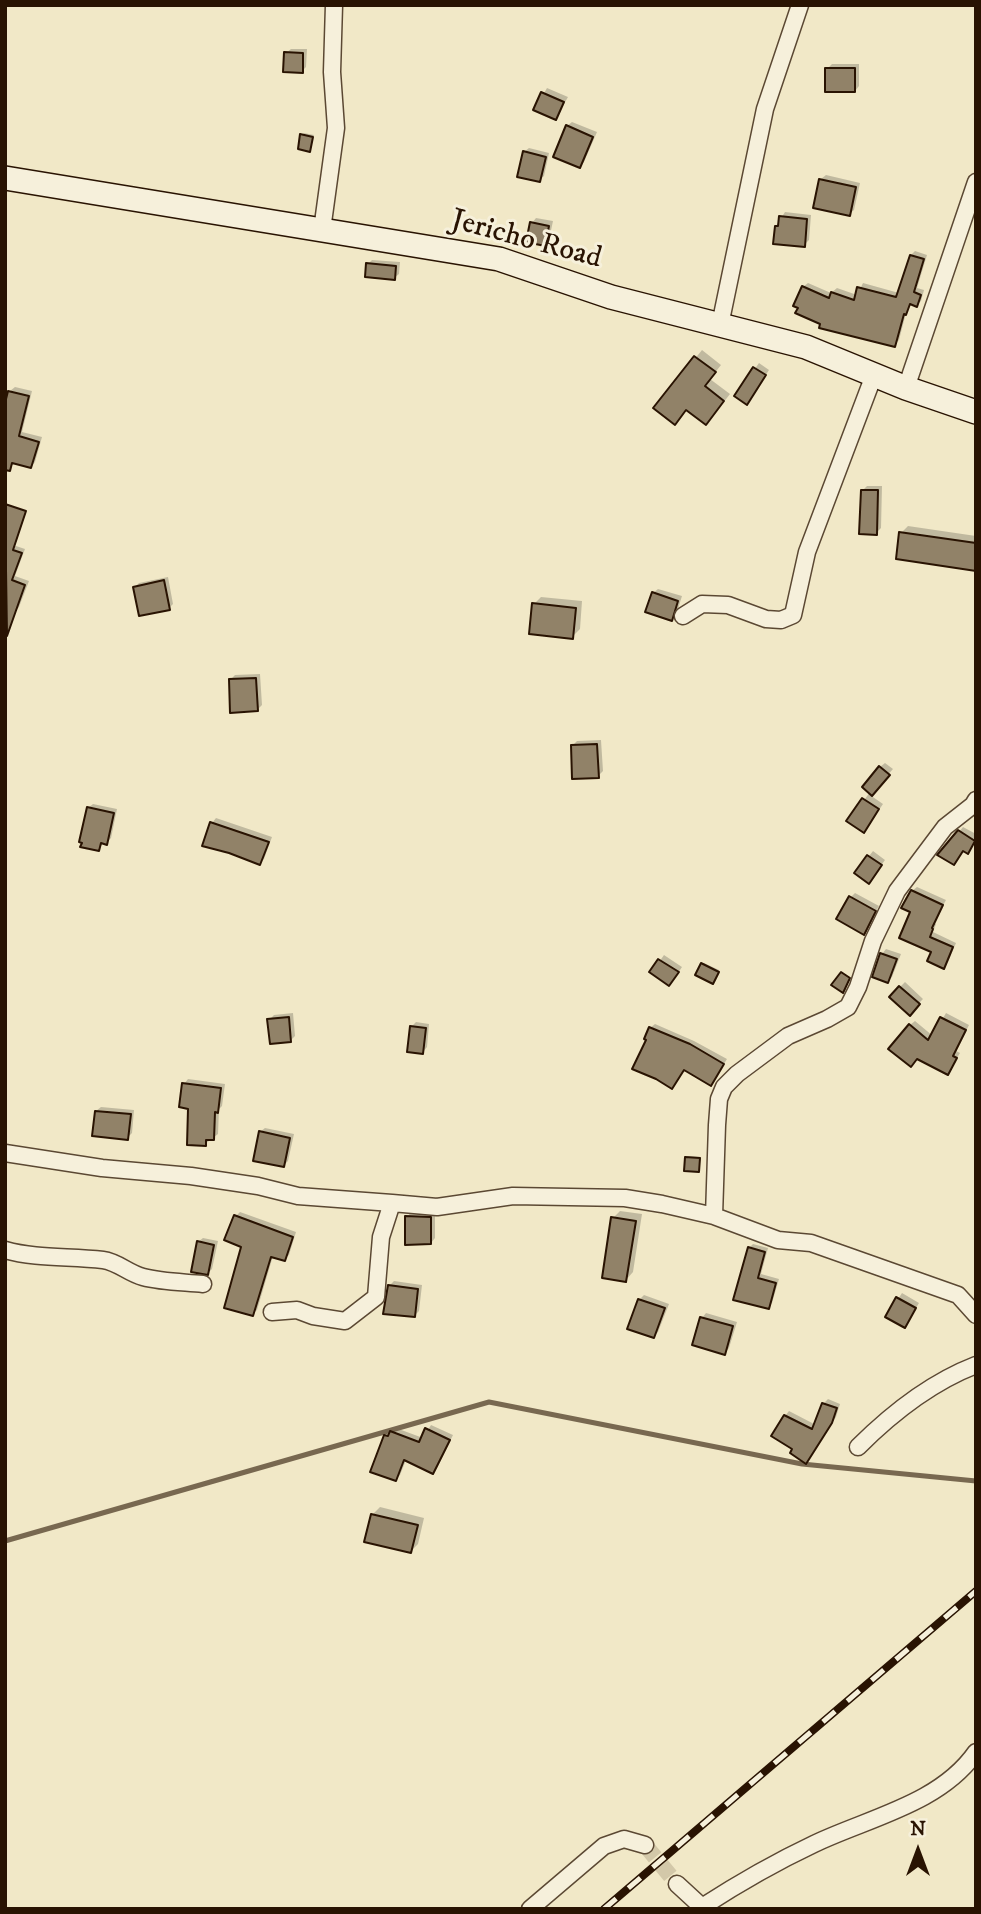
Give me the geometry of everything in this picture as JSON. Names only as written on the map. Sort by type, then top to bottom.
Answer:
[{"type":"street","points":[[323,230],[336,128],[332,72],[334,5]]},
{"type":"street","points":[[720,325],[765,109],[800,5]]},
{"type":"street","name":"Jericho Road","points":[[5,178],[499,259],[611,297],[806,348],[906,388],[976,412]]},
{"type":"street","points":[[906,388],[976,182]]},
{"type":"street","points":[[683,616],[702,604],[728,605],[766,618],[781,620],[793,615],[807,552],[874,375]]},
{"type":"street","points":[[714,1216],[719,1099],[724,1087],[788,1036],[848,1007],[858,987],[873,941],[897,891],[944,827],[976,800]]},
{"type":"street","points":[[5,1153],[102,1168],[191,1176],[258,1186],[298,1196],[437,1207],[513,1196],[625,1198],[714,1216],[778,1240],[811,1243],[958,1295],[976,1315]]},
{"type":"street","points":[[272,1312],[297,1310],[313,1316],[345,1321],[376,1297],[381,1237],[392,1203]]},
{"type":"street","points":[[5,1250],[26,1255],[102,1260],[117,1263],[144,1277],[203,1284]]},
{"type":"street","points":[[858,1447],[923,1393],[952,1374],[976,1364]]},
{"type":"street","points":[[677,1884],[701,1908],[813,1844],[916,1800],[946,1784],[976,1752]]},
{"type":"street","points":[[530,1909],[604,1846],[624,1839],[645,1845]]},
{"type":"building","points":[[284,52],[303,53],[303,73],[283,72]]},
{"type":"building","points":[[825,68],[855,68],[855,92],[825,92]]},
{"type":"building","points":[[541,92],[564,102],[556,120],[533,110]]},
{"type":"building","points":[[566,125],[593,137],[580,168],[553,157]]},
{"type":"building","points":[[300,134],[313,137],[310,152],[298,149]]},
{"type":"building","points":[[523,151],[546,157],[540,182],[517,177]]},
{"type":"building","points":[[819,179],[856,187],[850,216],[813,208]]},
{"type":"building","points":[[779,216],[807,219],[805,247],[773,244]]},
{"type":"building","points":[[530,222],[549,226],[545,246],[526,242]]},
{"type":"building","points":[[910,255],[924,259],[914,292],[921,295],[917,307],[910,304],[906,315],[904,314],[895,347],[819,328],[820,324],[795,313],[798,308],[793,306],[802,286],[829,298],[831,292],[854,300],[857,287],[896,297]]},
{"type":"building","points":[[366,263],[396,266],[395,280],[365,277]]},
{"type":"building","points":[[694,356],[716,372],[705,386],[724,401],[706,425],[686,410],[675,425],[653,408]]},
{"type":"building","points":[[753,367],[766,375],[747,405],[734,396]]},
{"type":"building","points":[[8,391],[29,396],[19,436],[39,442],[31,468],[12,463],[10,471],[5,470],[5,403]]},
{"type":"building","points":[[861,490],[878,490],[877,535],[859,534]]},
{"type":"building","points":[[5,504],[26,511],[13,550],[22,553],[12,580],[25,585],[7,636]]},
{"type":"building","points":[[899,532],[976,543],[976,571],[896,559]]},
{"type":"building","points":[[164,580],[170,610],[139,616],[133,587]]},
{"type":"building","points":[[652,592],[678,601],[672,621],[645,612]]},
{"type":"building","points":[[532,603],[576,608],[573,639],[529,634]]},
{"type":"building","points":[[256,678],[258,711],[230,713],[229,679]]},
{"type":"building","points":[[597,744],[599,778],[572,779],[571,745]]},
{"type":"building","points":[[879,766],[890,775],[872,796],[862,787]]},
{"type":"building","points":[[862,798],[879,809],[864,833],[846,821]]},
{"type":"building","points":[[87,807],[114,813],[107,845],[101,843],[99,851],[80,847]]},
{"type":"building","points":[[210,822],[269,842],[260,865],[202,846]]},
{"type":"building","points":[[958,830],[975,841],[968,854],[963,851],[954,865],[937,855]]},
{"type":"building","points":[[867,855],[882,865],[869,884],[854,873]]},
{"type":"building","points":[[911,890],[943,905],[930,937],[953,947],[944,969],[927,961],[931,952],[899,938],[910,912],[901,908]]},
{"type":"building","points":[[849,896],[876,911],[864,935],[836,919]]},
{"type":"building","points":[[880,953],[897,959],[888,983],[872,977]]},
{"type":"building","points":[[658,959],[679,972],[669,986],[649,972]]},
{"type":"building","points":[[701,963],[719,972],[713,984],[695,975]]},
{"type":"building","points":[[841,972],[850,978],[843,993],[831,985]]},
{"type":"building","points":[[899,986],[920,1004],[910,1016],[889,997]]},
{"type":"building","points":[[289,1017],[291,1042],[270,1044],[267,1019]]},
{"type":"building","points":[[940,1017],[966,1030],[953,1056],[957,1058],[948,1075],[917,1059],[911,1067],[888,1049],[909,1024],[928,1040]]},
{"type":"building","points":[[410,1026],[426,1028],[423,1054],[407,1052]]},
{"type":"building","points":[[649,1027],[690,1044],[724,1064],[711,1086],[684,1070],[672,1089],[632,1069]]},
{"type":"building","points":[[182,1083],[221,1088],[218,1113],[215,1112],[214,1140],[206,1140],[206,1146],[187,1145],[188,1109],[179,1107]]},
{"type":"building","points":[[95,1111],[131,1114],[128,1140],[92,1136]]},
{"type":"building","points":[[259,1131],[290,1138],[284,1167],[253,1161]]},
{"type":"building","points":[[685,1157],[700,1158],[699,1172],[684,1171]]},
{"type":"building","points":[[234,1215],[293,1237],[285,1261],[271,1257],[253,1316],[224,1308],[241,1247],[224,1240]]},
{"type":"building","points":[[405,1216],[431,1217],[431,1244],[405,1245]]},
{"type":"building","points":[[611,1217],[636,1221],[626,1282],[602,1278]]},
{"type":"building","points":[[197,1241],[214,1245],[208,1275],[191,1272]]},
{"type":"building","points":[[748,1247],[765,1252],[758,1278],[776,1283],[769,1309],[733,1300]]},
{"type":"building","points":[[388,1285],[418,1289],[415,1317],[383,1314]]},
{"type":"building","points":[[896,1297],[916,1308],[905,1328],[885,1317]]},
{"type":"building","points":[[638,1299],[665,1308],[654,1338],[627,1329]]},
{"type":"building","points":[[700,1317],[733,1326],[725,1355],[692,1345]]},
{"type":"building","points":[[822,1403],[837,1408],[832,1423],[806,1464],[790,1453],[792,1449],[771,1436],[784,1415],[812,1429]]},
{"type":"building","points":[[425,1428],[450,1440],[433,1474],[404,1460],[396,1481],[370,1472],[384,1435],[388,1436],[390,1431],[419,1442]]},
{"type":"building","points":[[371,1514],[418,1525],[411,1553],[364,1542]]},
{"type":"waterway","points":[[5,1541],[489,1402],[802,1464],[976,1481]]},
{"type":"tunnel","points":[[645,1845],[677,1884]]},
{"type":"railway","points":[[604,1909],[976,1591]]}]
